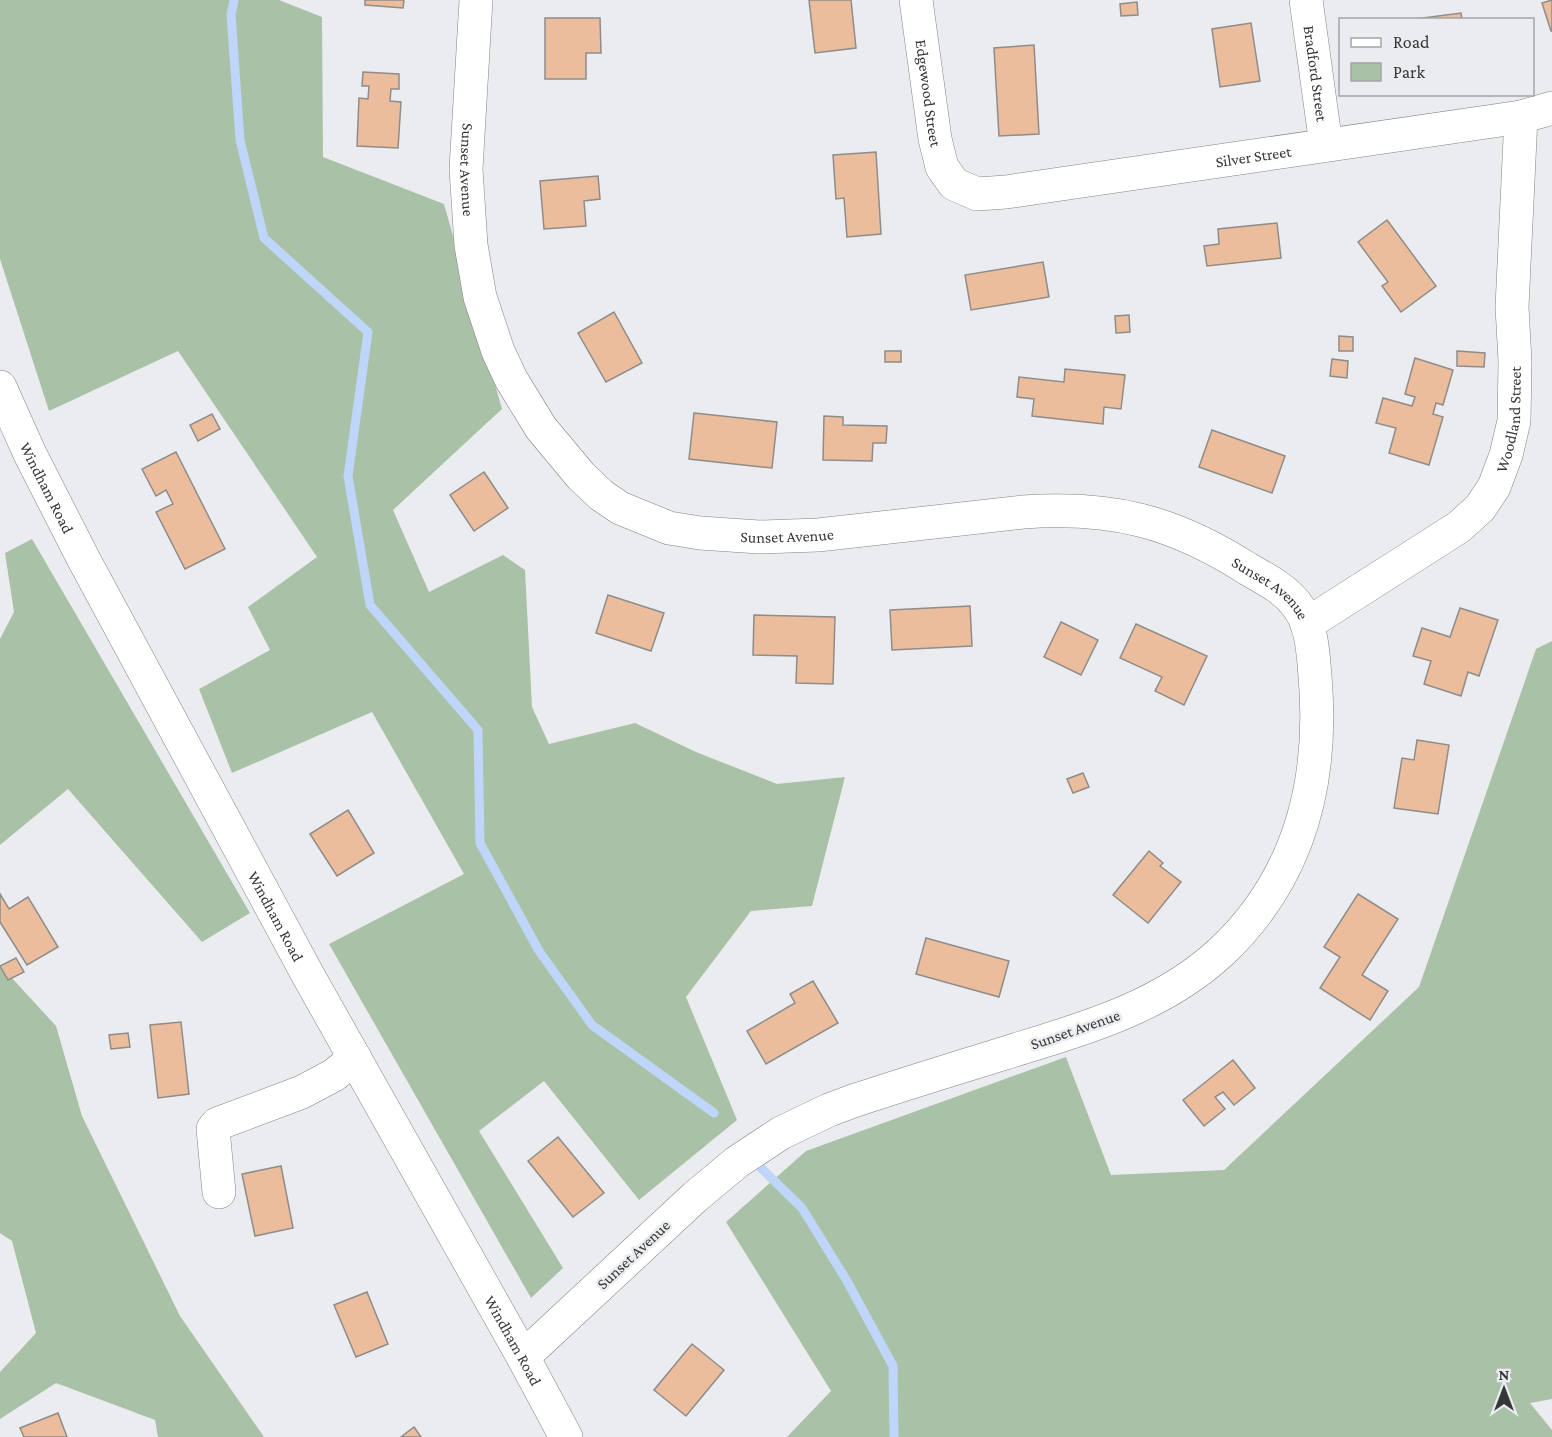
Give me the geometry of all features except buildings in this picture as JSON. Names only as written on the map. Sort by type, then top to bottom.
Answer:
[{"type":"street","name":"Sunset Avenue","points":[[476,0],[466,168],[471,245],[480,297],[498,351],[512,380],[542,428],[581,476],[601,495],[620,508],[669,528],[700,533],[759,537],[818,535],[1052,510],[1090,511],[1148,521],[1185,534],[1237,562],[1285,592],[1302,612],[1307,624],[1316,687],[1314,768],[1308,806],[1288,860],[1269,893],[1247,924],[1221,952],[1175,987],[1124,1013],[1051,1039],[853,1101],[781,1133],[737,1162],[695,1197],[523,1357]]},
{"type":"street","name":"Edgewood Street","points":[[916,0],[935,139],[942,167],[954,184]]},
{"type":"street","name":"Bradford Street","points":[[1306,0],[1326,146]]},
{"type":"street","name":"Silver Street","points":[[954,184],[977,194],[1006,192],[1521,117],[1552,108]]},
{"type":"street","name":"Woodland Street","points":[[1307,624],[1459,527],[1480,508],[1494,487],[1506,455],[1514,421],[1515,361],[1512,307],[1521,117]]},
{"type":"street","name":"Windham Road","points":[[0,387],[30,454],[82,558],[309,976],[566,1437]]},
{"type":"street","points":[[219,1192],[213,1129],[217,1124],[302,1092],[334,1075],[355,1058]]},
{"type":"green space","points":[[0,0],[279,0],[322,17],[323,157],[444,204],[502,409],[393,510],[429,592],[503,555],[525,570],[532,707],[549,744],[635,723],[696,752],[777,784],[845,777],[812,906],[751,911],[686,997],[737,1120],[639,1200],[544,1081],[479,1131],[563,1268],[531,1298],[329,944],[464,874],[372,712],[232,773],[199,689],[270,650],[248,607],[317,557],[178,351],[49,411],[0,259]]},
{"type":"green space","points":[[32,539],[250,913],[202,942],[68,789],[0,845],[0,639],[14,612],[5,553]]},
{"type":"green space","points":[[1552,641],[1552,1399],[1530,1403],[1552,1430],[1552,1437],[787,1437],[831,1391],[726,1222],[806,1151],[1066,1057],[1111,1175],[1224,1170],[1419,987],[1536,649]]},
{"type":"green space","points":[[0,965],[56,1026],[82,1116],[180,1316],[264,1437],[158,1437],[155,1420],[56,1383],[0,1419],[0,1372],[36,1333],[12,1241],[0,1233]]},
{"type":"waterway","points":[[234,0],[231,15],[240,140],[264,238],[368,332],[348,476],[370,605],[478,730],[480,843],[539,951],[592,1025],[714,1113]]},
{"type":"waterway","points":[[760,1167],[802,1208],[847,1281],[893,1366],[894,1437]]}]
